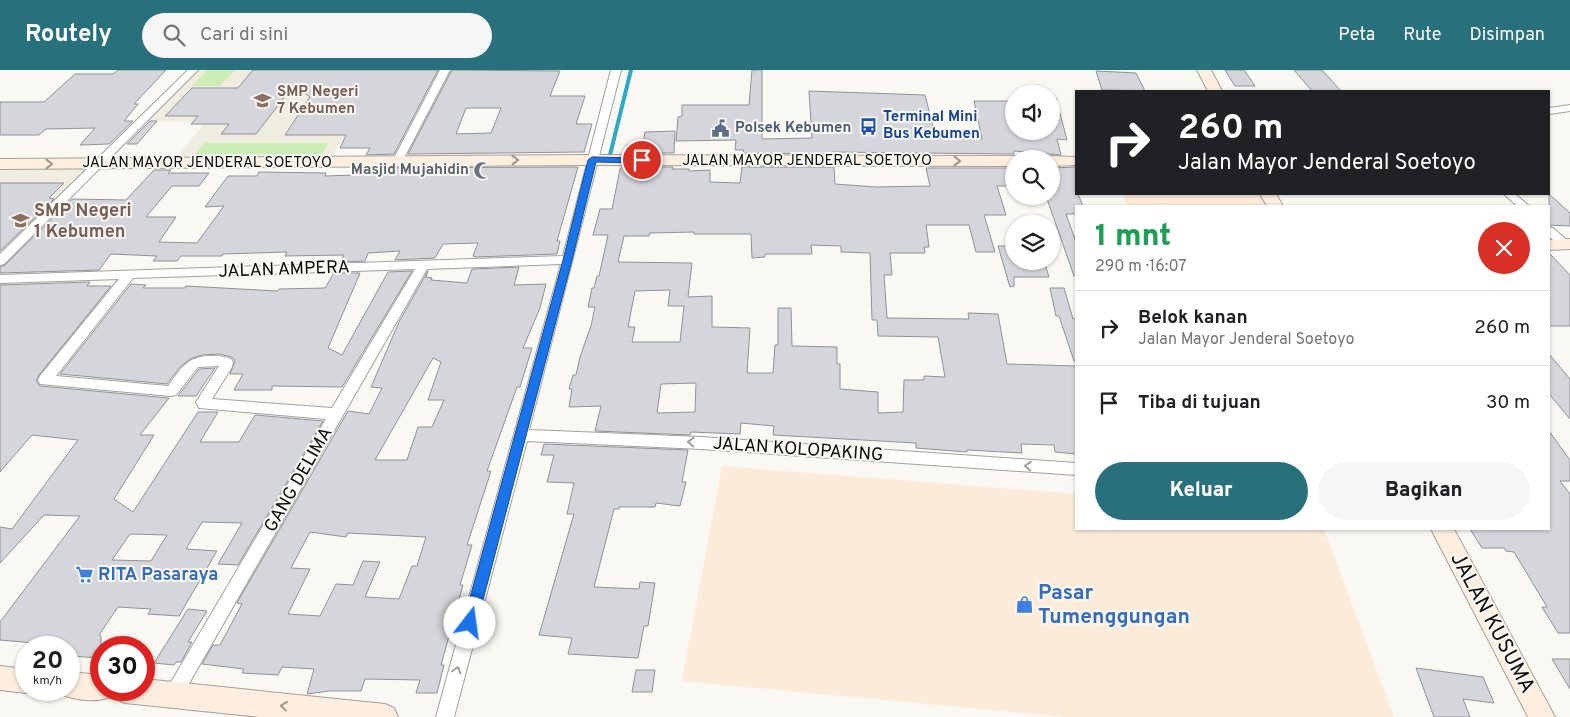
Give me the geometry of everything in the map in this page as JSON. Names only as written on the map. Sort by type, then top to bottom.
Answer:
[{"type":"main road","points":[[1204,70],[1214,90]]},
{"type":"main road","name":"JALAN MAYOR JENDERAL SOETOYO","points":[[0,164],[592,160],[782,162],[1005,160]]},
{"type":"main road","points":[[1060,161],[1075,161]]},
{"type":"main road","name":"JALAN KUSUMA","points":[[1443,530],[1542,717]]},
{"type":"main road","points":[[0,678],[15,680]]},
{"type":"main road","points":[[155,692],[385,717]]},
{"type":"street","points":[[0,262],[193,70]]},
{"type":"street","points":[[397,162],[444,70]]},
{"type":"street","points":[[444,717],[568,260],[616,70]]},
{"type":"street","points":[[1550,111],[1570,108]]},
{"type":"street","points":[[1510,195],[1522,205]]},
{"type":"street","points":[[1550,231],[1561,244]]},
{"type":"street","name":"JALAN AMPERA","points":[[0,279],[568,260]]},
{"type":"street","name":"GANG DELIMA","points":[[174,694],[423,265]]},
{"type":"street","points":[[129,275],[45,380],[171,391],[194,363],[224,361],[226,362],[225,368],[204,404],[337,414]]},
{"type":"street","name":"JALAN KOLOPAKING","points":[[520,435],[701,443],[1075,469]]},
{"type":"shaded area","name":"SMP Negeri 7 Kebumen","points":[[193,70],[385,70],[328,162],[173,163],[205,122],[141,121]]},
{"type":"shaded area","name":"SMP Negeri 1 Kebumen","points":[[0,164],[99,164],[0,261]]},
{"type":"shaded area","points":[[1122,195],[1262,195],[1268,205],[1127,205]]},
{"type":"shaded area","name":"Pasar Tumenggungan","points":[[722,466],[1075,494],[1075,530],[1324,530],[1394,717],[1065,717],[682,681]]},
{"type":"green space","points":[[207,70],[235,70],[220,86],[192,86]]},
{"type":"green space","points":[[204,143],[329,143],[322,154],[195,154]]},
{"type":"building","points":[[118,70],[166,70],[134,104],[138,104],[124,121],[133,121],[109,144],[80,145],[95,128],[46,129],[39,135],[0,135],[0,102],[44,102],[75,74],[113,74]]},
{"type":"building","points":[[253,70],[438,70],[394,154],[366,155],[370,148],[340,148],[346,135],[285,135],[310,97],[294,85],[256,134],[221,134],[229,124],[191,124],[198,116],[165,116],[192,88],[238,88]]},
{"type":"building","points":[[452,70],[560,71],[550,96],[585,96],[576,124],[592,124],[584,152],[408,154]],"holes":[[[466,108],[501,108],[491,133],[456,134]]]},
{"type":"building","points":[[752,70],[762,70],[762,139],[812,138],[809,91],[925,95],[936,138],[982,139],[974,101],[1005,101],[1005,140],[1057,140],[1060,150],[1005,150],[1005,154],[743,153],[744,150],[735,150],[736,140],[676,141],[678,117],[682,116],[682,105],[749,105]]},
{"type":"building","points":[[1225,70],[1244,70],[1255,86],[1235,86]]},
{"type":"building","points":[[1294,70],[1322,70],[1340,90],[1311,90]]},
{"type":"building","points":[[1096,71],[1136,73],[1144,90],[1102,90]]},
{"type":"building","points":[[1060,113],[1067,140],[1060,139]]},
{"type":"building","points":[[150,121],[157,121],[137,144],[127,144]]},
{"type":"building","points":[[675,131],[674,153],[625,153],[627,145],[643,145],[645,132]]},
{"type":"building","points":[[578,167],[557,241],[560,241],[557,254],[476,257],[473,256],[478,243],[443,244],[435,258],[395,260],[400,251],[368,253],[365,261],[340,262],[344,255],[285,256],[287,252],[223,254],[222,256],[181,256],[177,261],[153,261],[157,256],[111,254],[99,270],[0,273],[0,267],[5,265],[72,199],[126,200],[154,170],[171,170],[168,173],[209,173],[199,186],[172,186],[146,217],[176,217],[159,242],[197,243],[224,206],[205,207],[228,176],[257,176],[259,172],[326,173],[325,176],[356,175],[359,168]]},
{"type":"building","points":[[622,167],[673,167],[672,169],[689,169],[689,171],[710,170],[710,182],[740,183],[742,167],[834,167],[835,184],[876,187],[930,186],[926,168],[1005,168],[1005,186],[997,186],[1006,215],[984,215],[995,252],[976,252],[969,225],[926,225],[929,247],[924,247],[925,253],[890,253],[892,275],[884,275],[887,318],[969,319],[968,313],[998,314],[1007,364],[1075,366],[1075,454],[1055,452],[1054,445],[1021,444],[1022,453],[967,450],[967,452],[916,448],[916,443],[773,435],[774,426],[741,423],[740,434],[691,432],[690,435],[595,431],[601,406],[569,407],[572,389],[569,389],[573,375],[576,375],[591,326],[595,307],[588,307],[592,288],[594,288],[597,276],[599,276],[608,235],[593,235],[600,209],[612,209]],"holes":[[[694,232],[694,234],[751,234],[752,258],[765,257],[765,254],[812,254],[811,245],[841,246],[841,252],[870,253],[872,320],[877,320],[878,336],[938,337],[945,377],[924,376],[924,380],[904,380],[903,412],[878,413],[878,392],[840,389],[840,364],[837,364],[837,347],[792,346],[791,308],[778,308],[778,345],[775,345],[773,373],[747,373],[750,328],[712,327],[712,296],[688,297],[692,263],[618,262],[624,236],[649,236],[650,233]],[[670,290],[668,306],[684,306],[680,342],[632,342],[635,327],[628,327],[635,291]],[[696,383],[695,412],[657,413],[661,384]]]},
{"type":"building","points":[[1075,167],[1075,195],[1078,195],[1083,205],[1075,205],[1075,214],[1066,214],[1075,239],[1075,276],[1060,236],[1060,215],[1053,215],[1049,205],[1060,205],[1060,168]]},
{"type":"building","points":[[0,183],[64,183],[49,198],[54,199],[0,251]]},
{"type":"building","points":[[1550,195],[1570,213],[1570,226],[1550,225]]},
{"type":"building","points":[[998,246],[1005,246],[1005,270]]},
{"type":"building","points":[[1550,254],[1570,275],[1570,326],[1550,326]]},
{"type":"building","points":[[519,267],[514,285],[546,284],[540,308],[523,348],[532,348],[520,387],[517,387],[487,471],[491,471],[467,545],[472,545],[460,585],[463,585],[441,665],[444,665],[437,693],[416,693],[420,680],[365,679],[361,691],[329,691],[307,694],[314,669],[282,667],[278,675],[242,673],[244,669],[202,664],[213,645],[220,645],[242,604],[237,603],[348,411],[369,414],[382,388],[371,387],[399,322],[428,271],[426,277],[432,278],[431,280],[467,283],[472,269]],"holes":[[[433,358],[441,362],[428,400],[444,400],[432,427],[418,427],[407,460],[375,460]],[[310,532],[346,537],[348,533],[426,537],[417,566],[412,566],[399,599],[365,597],[380,562],[363,561],[353,585],[336,584],[320,616],[288,614],[310,569],[291,568]]]},
{"type":"building","points":[[1005,270],[1047,270],[1049,277],[1014,277],[1014,286],[1010,287]]},
{"type":"building","points":[[412,271],[342,387],[272,386],[272,390],[234,390],[243,374],[230,374],[235,361],[232,357],[219,354],[202,355],[190,359],[180,367],[167,384],[60,374],[131,284],[146,285],[143,288],[185,288],[186,286],[277,291],[279,289],[325,288],[334,273],[360,273],[328,348],[342,355],[388,272]]},
{"type":"building","points":[[90,282],[87,286],[111,286],[36,381],[40,386],[169,398],[140,435],[154,435],[114,499],[133,512],[198,412],[218,412],[200,442],[239,442],[255,415],[323,421],[238,565],[218,564],[242,523],[202,522],[186,549],[217,551],[179,616],[148,614],[151,609],[118,607],[99,635],[101,636],[90,636],[90,657],[80,657],[80,636],[15,636],[15,641],[0,640],[0,622],[80,516],[44,515],[0,563],[0,527],[12,529],[78,440],[32,435],[0,472],[0,285]],"holes":[[[130,534],[167,535],[151,561],[112,560]]]},
{"type":"building","points":[[1050,288],[1064,288],[1073,319],[1075,318],[1074,361],[1059,316],[1056,316]]},
{"type":"building","points":[[1550,355],[1570,379],[1570,419],[1550,395]]},
{"type":"building","points":[[215,368],[196,396],[178,396],[199,369]]},
{"type":"building","points":[[1550,432],[1570,460],[1570,481],[1560,481],[1570,494],[1570,633],[1558,633],[1542,607],[1547,607],[1514,552],[1506,551],[1504,548],[1482,548],[1471,530],[1550,530]]},
{"type":"building","points":[[544,444],[688,450],[682,482],[686,482],[680,506],[656,503],[655,507],[619,507],[619,509],[614,509],[594,587],[639,589],[640,582],[655,583],[648,626],[644,626],[638,658],[568,654],[572,638],[539,635],[574,514],[567,514],[574,483],[547,482],[554,455],[541,455]]},
{"type":"building","points":[[188,609],[207,611],[188,642],[192,642],[181,662],[176,662],[174,665],[155,663]]},
{"type":"building","points":[[1552,659],[1570,659],[1570,689]]},
{"type":"building","points":[[1416,668],[1483,677],[1494,703],[1463,699],[1470,717],[1434,717]]},
{"type":"building","points":[[636,670],[655,670],[652,692],[632,692]]},
{"type":"waterway","points":[[610,155],[631,70]]},
{"type":"place","name":"SMP Negeri 7 Kebumen","points":[[263,101]]},
{"type":"place","name":"Terminal Mini Bus Kebumen","points":[[869,126]]},
{"type":"place","name":"Polsek Kebumen","points":[[721,128]]},
{"type":"place","name":"Masjid Mujahidin","points":[[483,170]]},
{"type":"place","name":"SMP Negeri 1 Kebumen","points":[[20,221]]},
{"type":"place","name":"RITA Pasaraya","points":[[84,575]]},
{"type":"place","name":"Pasar Tumenggungan","points":[[1024,605]]},
{"type":"route","points":[[470,623],[568,260],[592,160],[642,160]]}]
